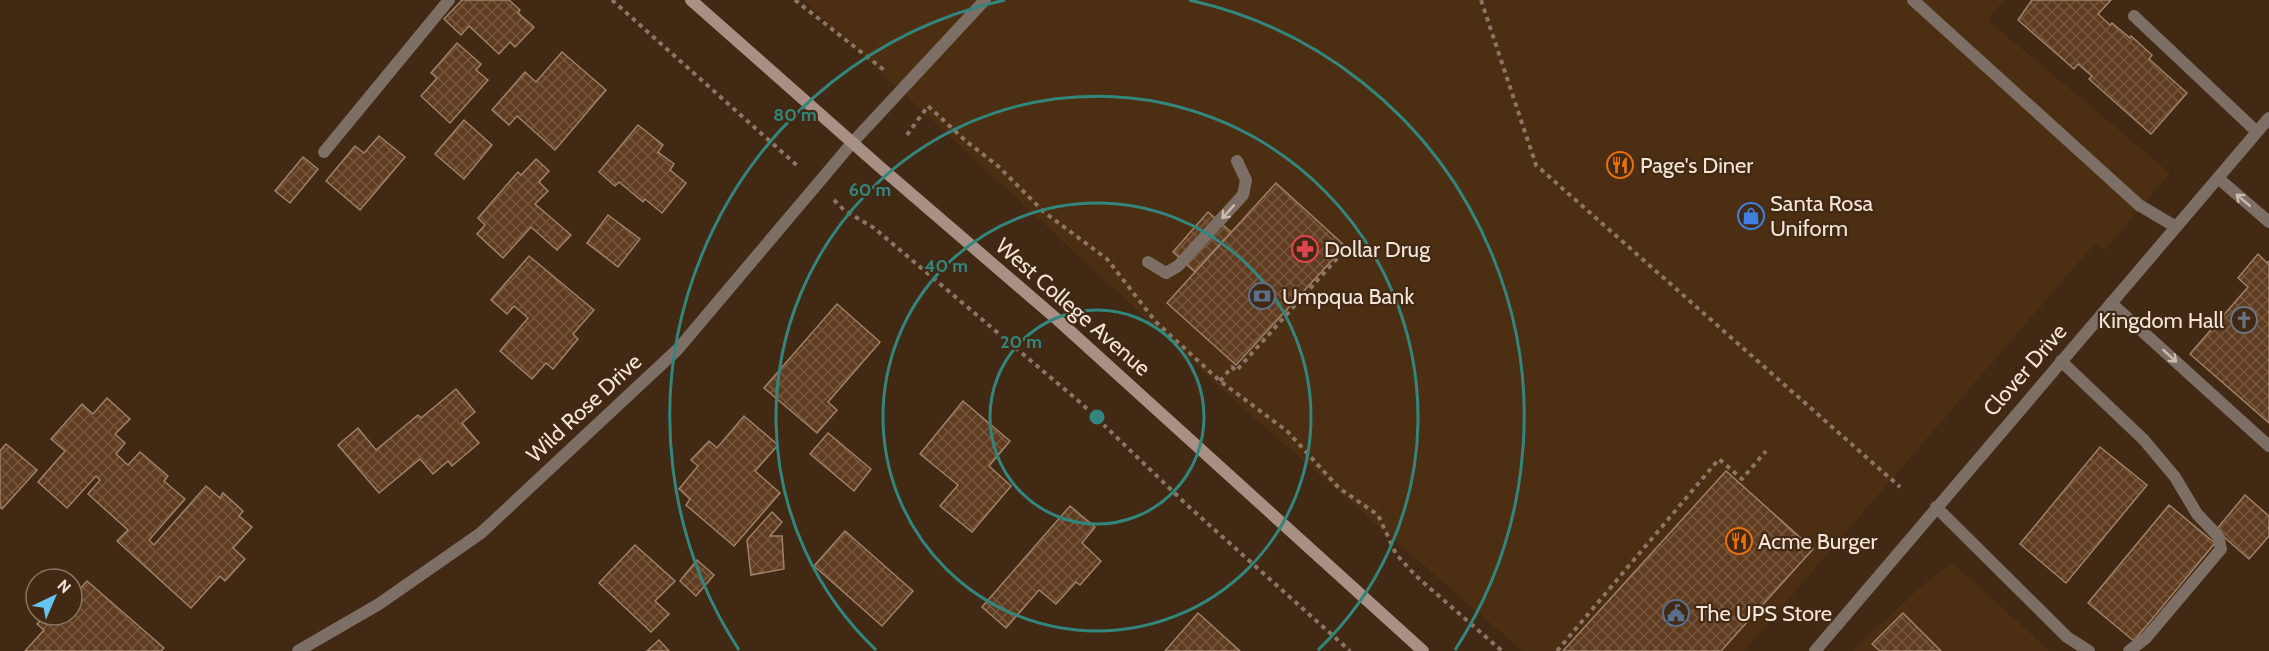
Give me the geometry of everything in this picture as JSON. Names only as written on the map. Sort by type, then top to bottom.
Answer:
[{"type":"main road","name":"West College Avenue","points":[[691,0],[1059,321],[1423,651]]},
{"type":"street","points":[[324,152],[449,0]]},
{"type":"street","name":"Wild Rose Drive","points":[[298,651],[379,604],[481,533],[678,349],[852,142],[985,0]]},
{"type":"street","points":[[1913,0],[2139,205],[2176,227]]},
{"type":"street","points":[[2134,16],[2257,132]]},
{"type":"street","name":"Clover Drive","points":[[1815,651],[2269,118]]},
{"type":"street","points":[[1148,262],[1166,273],[1178,266],[1243,195],[1246,180],[1237,161]]},
{"type":"street","points":[[2218,178],[2269,222]]},
{"type":"street","points":[[2111,303],[2269,446]]},
{"type":"street","points":[[2061,362],[2144,440],[2175,477],[2197,514],[2218,536],[2221,549],[2146,638],[2129,651]]},
{"type":"street","points":[[1936,507],[2067,637],[2089,651]]},
{"type":"path","points":[[612,0],[844,210],[874,228],[1082,404],[1187,505],[1350,651]]},
{"type":"path","points":[[795,0],[884,70]]},
{"type":"path","points":[[1481,0],[1536,165],[1900,487]]},
{"type":"path","points":[[907,135],[928,106],[967,142],[998,166],[1044,212],[1107,259],[1156,322],[1220,381],[1287,431],[1340,488],[1378,515],[1396,554],[1416,576],[1502,651]]},
{"type":"path","points":[[1220,381],[1232,367],[1236,371],[1350,244]]},
{"type":"path","points":[[1557,651],[1719,459],[1742,479],[1766,451]]},
{"type":"shaded area","points":[[803,0],[2004,0],[1988,20],[2170,173],[2105,250],[2095,243],[1744,651],[1522,651],[1239,405]]},
{"type":"shaded area","points":[[1952,562],[2050,651],[1852,651],[1915,592]]},
{"type":"building","points":[[462,0],[509,0],[520,10],[518,13],[534,27],[515,47],[510,42],[499,54],[469,26],[461,35],[444,19]]},
{"type":"building","points":[[2032,0],[2111,0],[2098,14],[2110,25],[2112,23],[2130,38],[2131,36],[2152,55],[2149,59],[2187,93],[2151,134],[2089,79],[2092,76],[2078,64],[2074,69],[2018,20]]},
{"type":"building","points":[[457,43],[481,64],[476,70],[488,80],[450,123],[421,96],[437,78],[431,73]]},
{"type":"building","points":[[562,52],[606,90],[555,150],[517,116],[509,125],[492,110],[525,72],[536,82]]},
{"type":"building","points":[[464,120],[492,145],[464,179],[435,154]]},
{"type":"building","points":[[638,125],[663,145],[658,152],[674,164],[670,170],[686,183],[662,213],[645,199],[643,202],[619,182],[615,186],[599,172]]},
{"type":"building","points":[[379,136],[405,157],[360,210],[326,181],[355,146],[364,153]]},
{"type":"building","points":[[303,157],[318,169],[290,203],[275,191]]},
{"type":"building","points":[[536,159],[549,171],[539,182],[548,191],[535,204],[571,235],[557,250],[531,227],[503,258],[477,234],[485,225],[478,218],[518,172],[521,175]]},
{"type":"building","points":[[1276,183],[1345,246],[1236,365],[1167,303]]},
{"type":"building","points":[[1208,212],[1231,232],[1195,272],[1173,252]]},
{"type":"building","points":[[608,215],[640,239],[618,267],[587,243]]},
{"type":"building","name":"Kingdom Hall","points":[[2258,254],[2267,263],[2269,261],[2269,423],[2190,354],[2248,287],[2238,278]]},
{"type":"building","points":[[529,256],[594,310],[573,334],[578,339],[553,369],[546,363],[532,379],[500,351],[528,318],[514,306],[507,314],[491,300]]},
{"type":"building","points":[[837,304],[880,342],[828,402],[837,410],[817,433],[764,388]]},
{"type":"building","points":[[456,389],[475,412],[462,423],[479,443],[452,466],[448,461],[433,474],[420,459],[379,493],[338,445],[358,428],[376,450],[418,415],[421,418]]},
{"type":"building","points":[[107,398],[130,419],[115,434],[125,443],[116,454],[128,465],[140,452],[168,476],[164,481],[185,499],[149,540],[154,545],[206,486],[220,498],[223,493],[243,511],[239,516],[252,527],[233,548],[245,559],[225,581],[220,576],[191,608],[117,541],[128,530],[88,494],[100,480],[96,476],[67,508],[38,482],[65,451],[51,439],[82,404],[93,414]]},
{"type":"building","points":[[963,401],[1010,441],[989,466],[1011,486],[972,532],[940,506],[958,485],[920,454]]},
{"type":"building","points":[[744,416],[778,445],[755,471],[780,493],[734,546],[686,505],[690,499],[679,489],[698,466],[691,460],[709,441],[717,448]]},
{"type":"building","points":[[828,433],[871,469],[854,491],[810,454]]},
{"type":"building","points":[[6,444],[37,470],[2,509],[0,507],[0,451]]},
{"type":"building","points":[[2100,447],[2147,485],[2066,583],[2020,544]]},
{"type":"building","points":[[1726,471],[1813,549],[1721,651],[1563,651]]},
{"type":"building","points":[[2245,495],[2269,516],[2269,536],[2249,559],[2216,530]]},
{"type":"building","points":[[2169,505],[2215,543],[2134,641],[2088,603]]},
{"type":"building","points":[[1070,506],[1095,527],[1082,543],[1101,561],[1080,585],[1076,582],[1056,604],[1039,590],[1006,628],[982,607]]},
{"type":"building","points":[[772,512],[782,522],[770,536],[782,536],[784,569],[751,575],[747,540]]},
{"type":"building","points":[[845,531],[913,591],[882,626],[814,566]]},
{"type":"building","points":[[635,545],[675,581],[655,601],[669,614],[651,632],[599,583]]},
{"type":"building","points":[[697,560],[714,575],[696,596],[680,581]]},
{"type":"building","points":[[87,581],[164,648],[161,651],[25,651],[44,630],[40,627],[84,627],[84,584]]},
{"type":"building","points":[[1198,613],[1240,651],[1165,651]]},
{"type":"building","points":[[1903,613],[1941,651],[1880,651],[1872,644]]},
{"type":"building","points":[[659,640],[669,651],[647,651]]},
{"type":"place","name":"Page's Diner","points":[[1620,165]]},
{"type":"place","name":"Santa Rosa Uniform","points":[[1751,216]]},
{"type":"place","name":"Dollar Drug","points":[[1305,249]]},
{"type":"place","name":"Umpqua Bank","points":[[1262,296]]},
{"type":"place","name":"Kingdom Hall","points":[[2244,320]]},
{"type":"place","name":"Acme Burger","points":[[1739,541]]},
{"type":"place","name":"The UPS Store","points":[[1676,613]]}]
